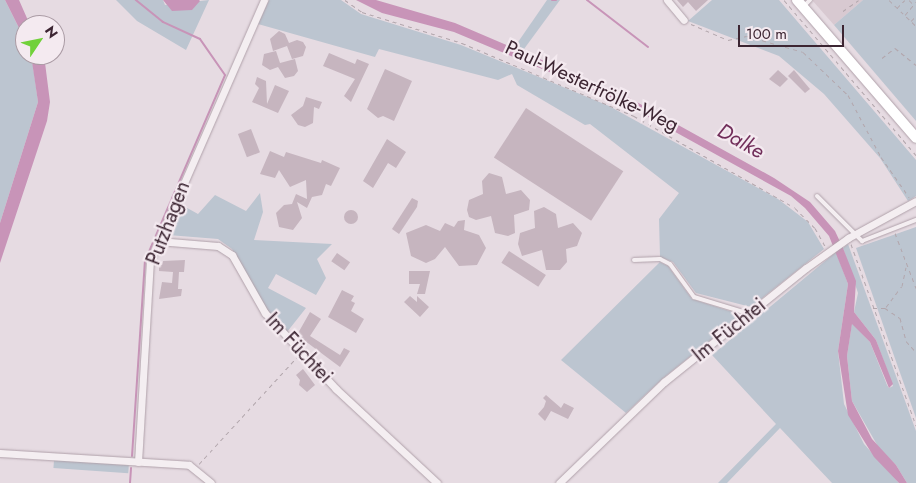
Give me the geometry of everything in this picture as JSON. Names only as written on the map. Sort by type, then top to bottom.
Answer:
[{"type":"main road","points":[[803,2],[916,138]]},
{"type":"street","name":"Putzhagen","points":[[138,462],[150,261],[264,0]]},
{"type":"street","points":[[667,0],[684,20]]},
{"type":"street","name":"Im Füchtei","points":[[559,483],[664,382],[829,251],[850,237],[915,205]]},
{"type":"street","name":"Im Füchtei","points":[[158,241],[218,246],[232,255],[265,313],[336,389],[437,483]]},
{"type":"street","points":[[0,453],[138,462],[196,468],[211,483]]},
{"type":"lane","points":[[817,196],[850,237],[862,242],[916,220]]},
{"type":"lane","points":[[634,260],[665,262],[694,297],[750,314]]},
{"type":"path","name":"Paul-Westerfrölke-Weg","points":[[344,0],[362,12],[462,43],[634,116],[795,208],[814,228],[829,251]]},
{"type":"path","points":[[784,0],[916,155]]},
{"type":"path","points":[[843,11],[859,0]]},
{"type":"path","points":[[891,0],[916,26]]},
{"type":"path","points":[[898,8],[905,0]]},
{"type":"path","points":[[909,0],[914,5]]},
{"type":"path","points":[[905,15],[916,2]]},
{"type":"path","points":[[911,22],[916,16]]},
{"type":"path","points":[[684,20],[728,40],[747,36],[803,52],[848,96],[881,157],[915,205]]},
{"type":"path","points":[[882,58],[895,48],[916,65]]},
{"type":"path","points":[[894,229],[916,288]]},
{"type":"path","points":[[850,237],[873,308],[916,426]]},
{"type":"path","points":[[886,308],[902,286],[906,265]]},
{"type":"path","points":[[873,308],[886,308],[900,318],[906,341],[916,352]]},
{"type":"path","points":[[196,468],[302,352]]},
{"type":"shaded area","points":[[0,0],[5,0],[15,20],[15,65],[33,65],[38,102],[0,223]]},
{"type":"shaded area","points":[[5,0],[19,0],[26,15],[15,15],[15,20]]},
{"type":"shaded area","points":[[116,0],[163,0],[165,5],[209,0],[186,50],[137,21]]},
{"type":"shaded area","points":[[163,0],[200,1],[192,10],[172,11]]},
{"type":"shaded area","points":[[269,0],[341,0],[361,14],[461,45],[609,106],[778,199],[808,222],[824,249],[751,307],[696,293],[673,262],[660,257],[659,219],[679,193],[590,124],[585,125],[517,85],[512,74],[498,80],[379,49],[375,57],[258,24]]},
{"type":"shaded area","points":[[356,0],[376,0],[455,23],[624,95],[774,178],[810,202],[835,231],[843,248],[856,281],[854,312],[876,340],[893,384],[889,388],[870,342],[852,324],[847,356],[852,401],[872,439],[896,465],[907,483],[899,483],[874,457],[848,415],[838,351],[848,284],[829,236],[805,208],[791,196],[621,102],[454,32],[382,13]]},
{"type":"shaded area","points":[[547,0],[560,0],[524,49],[516,45]]},
{"type":"shaded area","points":[[712,0],[779,0],[916,160],[916,196],[908,201],[880,158],[824,94],[779,56],[688,21]]},
{"type":"shaded area","points":[[812,0],[863,0],[834,25]]},
{"type":"shaded area","points":[[863,0],[916,0],[916,121],[834,25]]},
{"type":"shaded area","points":[[32,65],[45,65],[50,102],[47,121],[0,263],[0,223],[38,102]]},
{"type":"shaded area","points":[[260,193],[263,212],[254,240],[332,244],[317,259],[326,278],[316,295],[276,274],[268,288],[306,308],[287,332],[267,311],[232,249],[218,239],[168,235],[180,204],[198,214],[215,195],[246,211]]},
{"type":"shaded area","points":[[916,227],[916,418],[856,248]]},
{"type":"shaded area","points":[[848,244],[916,431],[916,483],[907,483],[896,465],[880,450],[852,401],[847,356],[852,323],[870,342],[887,385],[889,388],[893,386],[876,340],[854,312],[858,293],[843,248]]},
{"type":"shaded area","points":[[836,252],[848,284],[838,351],[844,404],[864,444],[899,483],[832,483],[780,428],[727,483],[718,483],[776,424],[712,355]]},
{"type":"shaded area","points":[[660,262],[668,266],[692,299],[742,315],[662,379],[626,413],[561,360]]},
{"type":"shaded area","points":[[54,460],[129,465],[128,473],[53,468]]},
{"type":"building","points":[[677,0],[708,0],[696,11],[688,2],[683,7]]},
{"type":"building","points":[[279,31],[285,34],[289,43],[297,40],[303,42],[306,47],[303,56],[292,59],[287,46],[273,51],[270,39]]},
{"type":"building","points":[[276,51],[280,63],[295,59],[298,71],[294,76],[285,78],[278,67],[270,70],[262,65],[264,54]]},
{"type":"building","points":[[329,53],[355,64],[357,59],[369,64],[351,102],[344,96],[355,79],[323,66]]},
{"type":"building","points":[[385,69],[412,81],[394,121],[383,116],[378,118],[367,109]]},
{"type":"building","points":[[778,70],[788,79],[780,87],[769,79]]},
{"type":"building","points":[[794,70],[810,89],[805,93],[788,76]]},
{"type":"building","points":[[257,77],[266,81],[267,104],[275,85],[289,91],[278,113],[252,102],[259,88],[255,84]]},
{"type":"building","points":[[306,97],[322,102],[319,109],[314,107],[313,123],[305,127],[298,125],[291,115],[303,106]]},
{"type":"building","points":[[526,108],[623,171],[591,221],[494,157]]},
{"type":"building","points":[[251,129],[260,152],[247,157],[238,134]]},
{"type":"building","points":[[387,139],[406,152],[396,168],[388,163],[373,188],[363,181]]},
{"type":"building","points":[[270,151],[284,157],[286,152],[321,163],[322,160],[340,168],[331,186],[326,184],[322,195],[312,197],[307,208],[297,202],[302,218],[293,230],[279,227],[276,213],[284,205],[292,204],[296,194],[307,199],[306,180],[290,187],[279,170],[275,178],[260,174]]},
{"type":"building","points":[[489,173],[502,177],[506,194],[521,190],[530,200],[529,210],[514,215],[515,233],[508,236],[495,233],[491,216],[476,220],[469,217],[467,210],[469,200],[483,194],[482,181]]},
{"type":"building","points":[[412,198],[418,201],[417,207],[399,234],[392,229]]},
{"type":"building","points":[[544,207],[556,214],[558,228],[573,223],[582,233],[577,246],[566,249],[567,262],[560,270],[546,270],[542,250],[522,256],[518,244],[520,233],[535,228],[534,211]]},
{"type":"building","points":[[351,210],[356,212],[358,217],[356,222],[351,224],[346,222],[344,217],[346,212]]},
{"type":"building","points":[[465,220],[464,230],[479,235],[486,248],[477,265],[459,266],[445,247],[435,259],[426,263],[411,256],[406,233],[426,225],[440,231],[445,223],[454,227],[458,221]]},
{"type":"building","points":[[509,251],[546,275],[538,287],[501,263]]},
{"type":"building","points":[[337,253],[350,262],[344,270],[331,261]]},
{"type":"building","points":[[185,260],[184,272],[179,272],[178,289],[182,289],[181,296],[159,299],[162,282],[172,283],[173,272],[159,271],[159,265],[162,265],[163,261]]},
{"type":"building","points":[[409,271],[430,271],[425,294],[417,294],[420,284],[409,284]]},
{"type":"building","points":[[342,290],[354,296],[351,301],[355,303],[351,311],[364,319],[356,333],[328,317]]},
{"type":"building","points":[[410,296],[417,302],[417,296],[429,307],[420,317],[404,302]]},
{"type":"building","points":[[310,312],[321,319],[310,336],[340,355],[344,348],[350,351],[340,367],[297,335]]},
{"type":"building","points":[[303,369],[315,385],[307,392],[299,385],[300,380],[296,375]]},
{"type":"building","points":[[546,395],[561,408],[564,403],[574,408],[568,419],[551,411],[545,421],[538,414],[544,407],[546,401],[543,398]]},
{"type":"waterway","points":[[132,456],[145,261],[225,75],[200,39],[163,22],[136,0]]},
{"type":"waterway","points":[[587,0],[648,47]]},
{"type":"waterway","points":[[130,483],[131,468]]},
{"type":"water label","name":"Dalke","points":[[741,141]]}]
